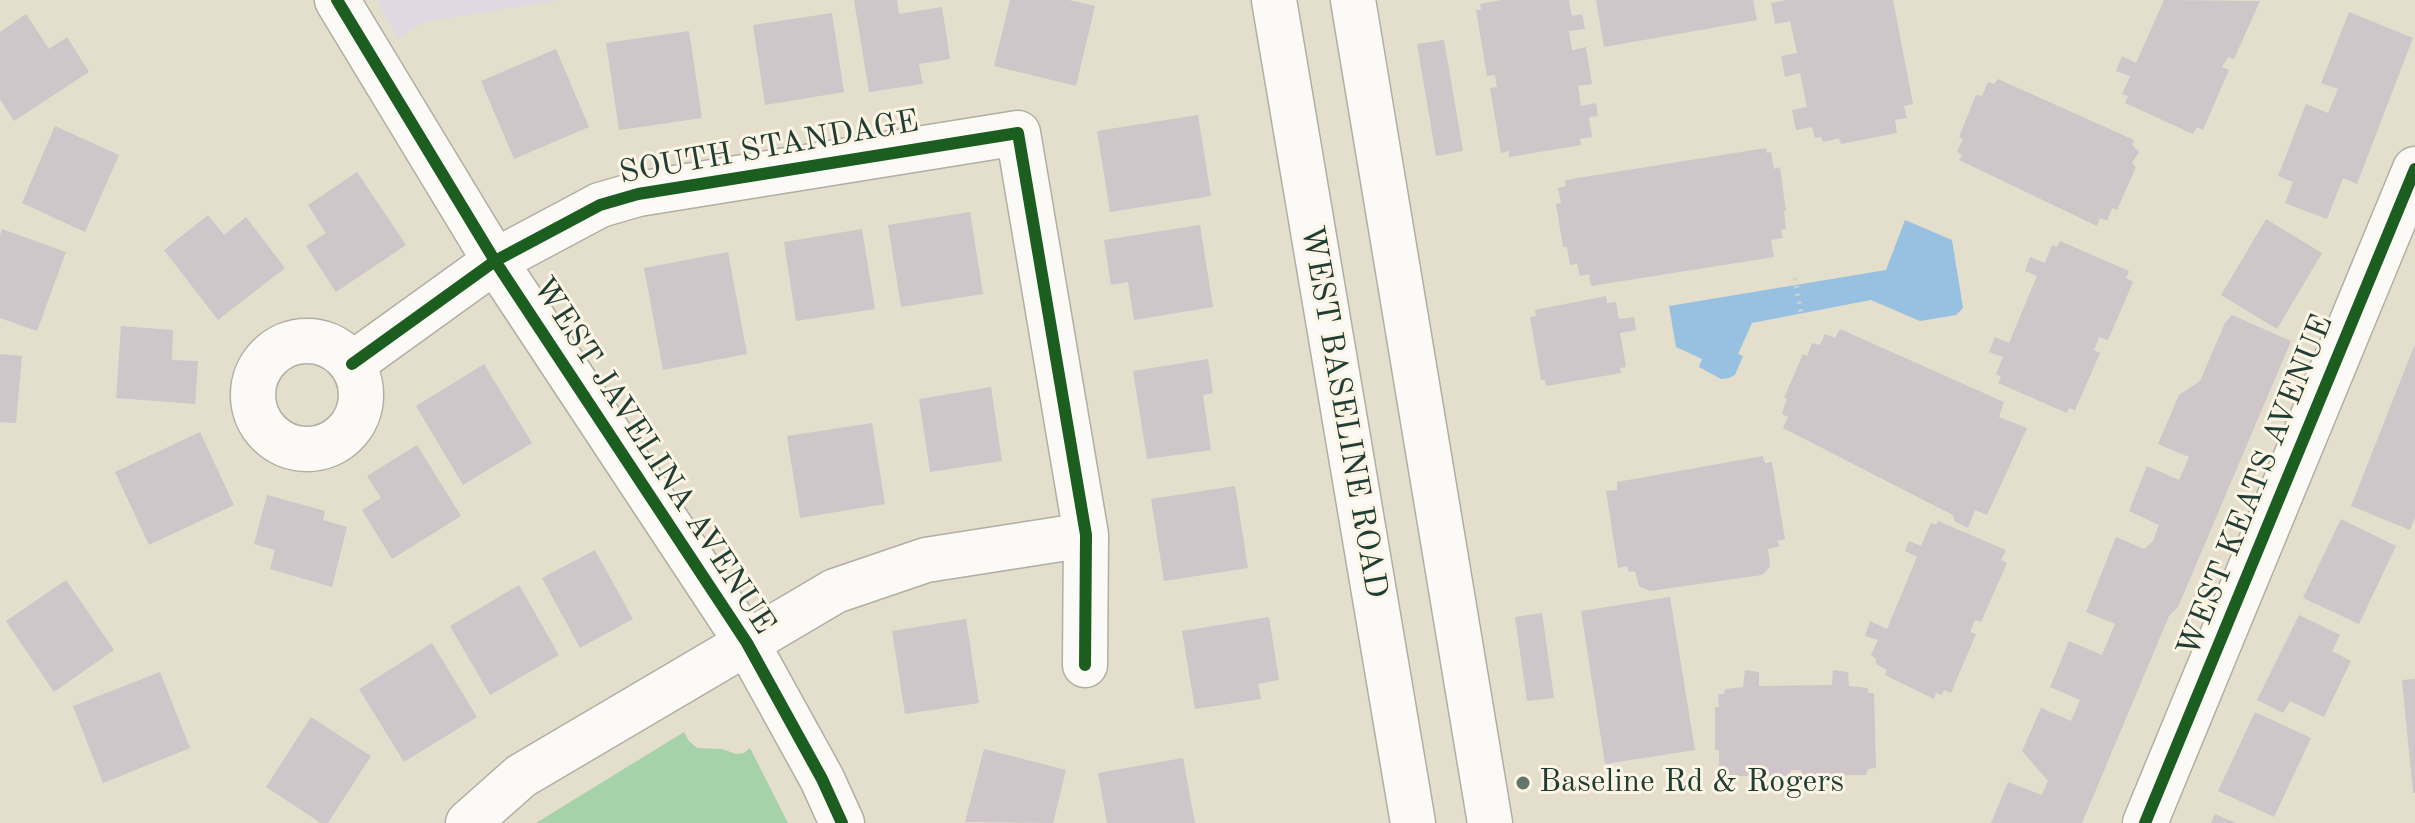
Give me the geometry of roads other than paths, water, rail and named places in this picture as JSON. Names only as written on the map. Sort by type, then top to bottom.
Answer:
[{"type":"street","name":"WEST JAVELINA AVENUE","points":[[337,0],[495,261],[747,643],[822,779],[842,823]]},
{"type":"street","name":"WEST BASELINE ROAD","points":[[1274,0],[1413,823]]},
{"type":"street","points":[[1353,0],[1490,823]]},
{"type":"street","name":"SOUTH STANDAGE","points":[[352,364],[495,261],[600,205],[638,194],[1018,133],[1086,535]]},
{"type":"street","name":"WEST KEATS AVENUE","points":[[2145,823],[2415,169]]},
{"type":"street","points":[[468,823],[521,776],[835,591],[926,560],[1086,535],[1085,665]]},
{"type":"water","points":[[1905,220],[1952,240],[1963,308],[1956,315],[1920,321],[1871,300],[1752,323],[1738,354],[1743,356],[1735,375],[1721,379],[1699,367],[1702,359],[1676,347],[1669,306],[1886,270]]},
{"type":"place","name":"Baseline Rd & Rogers","points":[[1523,783]]}]
